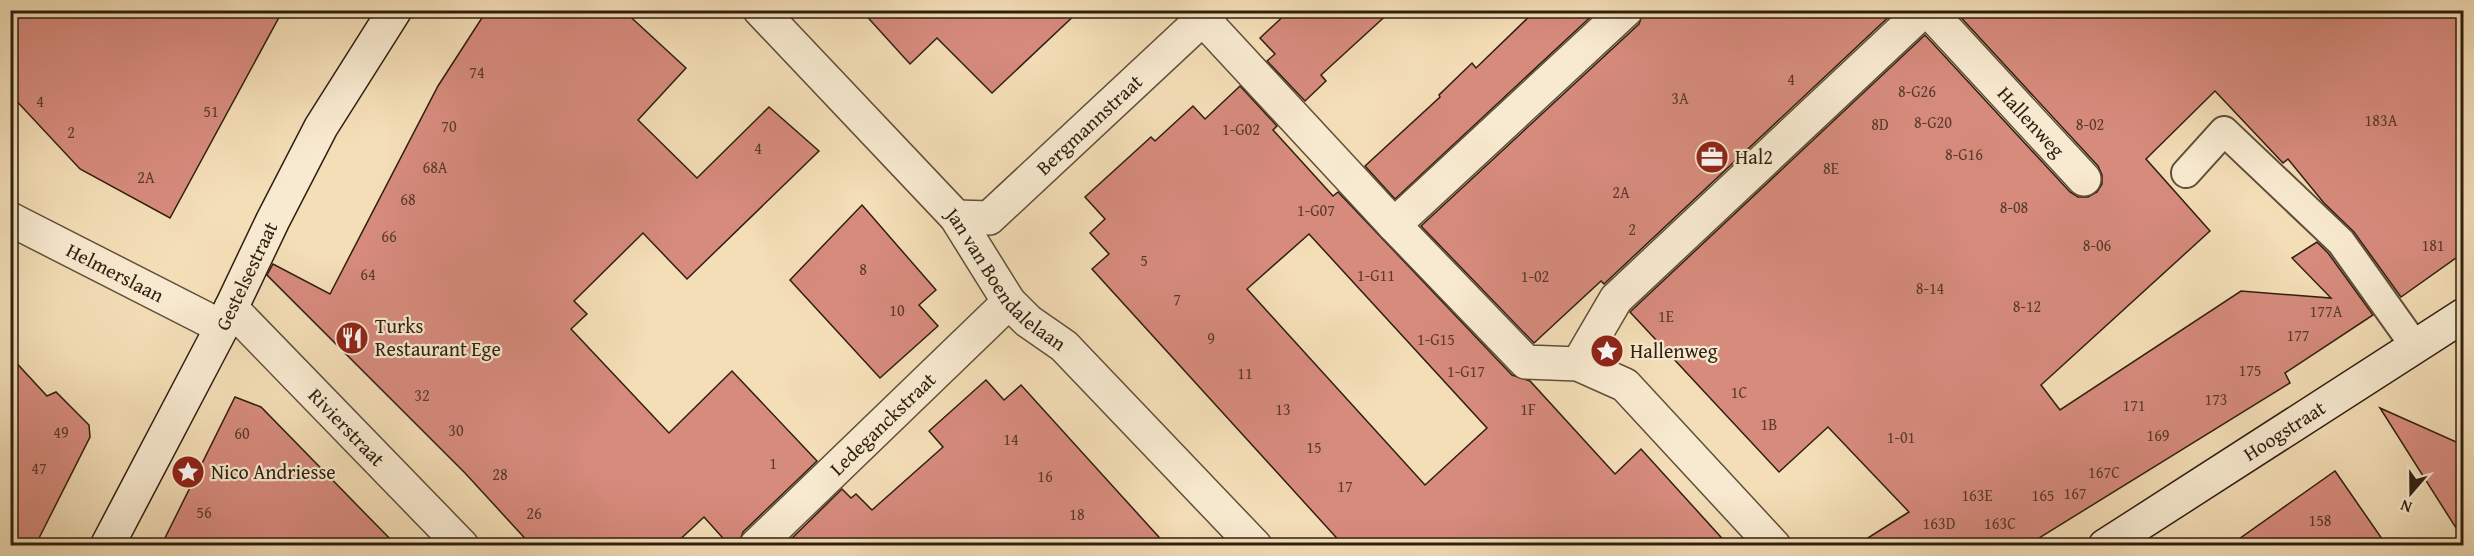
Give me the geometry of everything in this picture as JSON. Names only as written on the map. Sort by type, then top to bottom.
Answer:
[{"type":"street","name":"Gestelsestraat","points":[[107,546],[227,318],[273,220],[321,127],[395,10]]},
{"type":"street","name":"Jan van Boendalelaan","points":[[760,10],[956,217],[1009,302],[1028,321],[1064,346],[1255,546]]},
{"type":"street","points":[[1394,225],[1626,10]]},
{"type":"street","name":"Hallenweg","points":[[1578,364],[1616,299],[1926,10],[2084,179]]},
{"type":"street","name":"Bergmannstraat","points":[[956,217],[989,218],[1208,15]]},
{"type":"street","points":[[1208,15],[1394,225],[1526,362],[1578,364],[1625,385],[1774,546]]},
{"type":"street","name":"Helmerslaan","points":[[10,219],[227,318]]},
{"type":"street","name":"Ledeganckstraat","points":[[756,546],[1009,302]]},
{"type":"street","name":"Hoogstraat","points":[[2105,546],[2463,315]]},
{"type":"street","name":"Rivierstraat","points":[[227,318],[462,546]]},
{"type":"lane","points":[[2186,173],[2224,131],[2341,242],[2415,346]]},
{"type":"building","points":[[10,10],[283,10],[170,218],[80,169],[10,94]]},
{"type":"building","points":[[487,10],[623,10],[686,68],[638,120],[697,178],[769,107],[819,151],[687,279],[643,233],[574,301],[587,314],[571,329],[669,433],[732,371],[817,461],[743,532],[738,546],[730,546],[704,517],[673,546],[532,546],[465,473],[267,275],[273,264],[330,294],[438,86]]},
{"type":"building","points":[[861,10],[1080,10],[992,93],[937,38],[910,64]]},
{"type":"building","points":[[1290,10],[1392,10],[1321,75],[1326,81],[1305,101],[1267,61],[1275,54],[1260,38]]},
{"type":"building","points":[[1536,10],[1598,10],[1395,199],[1365,166],[1440,97],[1439,95],[1472,63],[1476,68]]},
{"type":"building","points":[[1644,10],[1896,10],[1604,284],[1601,281],[1534,343],[1421,226],[1639,24]]},
{"type":"building","points":[[1954,10],[2463,10],[2463,253],[2401,297],[2354,232],[2324,203],[2288,159],[2283,163],[2215,91],[2146,159],[2210,231],[2041,385],[2060,410],[2241,291],[2331,298],[2292,258],[2317,242],[2328,253],[2373,315],[2285,373],[2290,383],[2026,546],[1855,546],[1909,512],[1828,427],[1779,472],[1630,312],[1925,35],[2070,192],[2078,197],[2088,197],[2097,192],[2102,184],[2102,175],[2098,166]]},
{"type":"building","points":[[1240,86],[1277,126],[1273,130],[1333,196],[1338,192],[1512,375],[1530,381],[1615,474],[1641,449],[1729,546],[1344,546],[1092,269],[1109,254],[1090,233],[1105,219],[1085,197],[1151,137],[1155,141],[1193,106],[1205,119]],"holes":[[[1309,234],[1487,428],[1425,485],[1247,289]]]},
{"type":"building","points":[[862,205],[936,290],[919,305],[938,326],[880,378],[790,280]]},
{"type":"building","points":[[10,356],[47,396],[56,392],[89,425],[90,437],[35,546],[10,546]]},
{"type":"building","points":[[986,380],[1004,400],[1021,385],[1167,546],[784,546],[842,489],[851,498],[856,494],[872,510],[943,447],[929,431]]},
{"type":"building","points":[[235,397],[261,407],[397,546],[161,546]]},
{"type":"building","points":[[2380,408],[2463,445],[2463,539]]},
{"type":"building","points":[[2335,471],[2387,546],[2229,546]]},
{"type":"place","name":"Hal2","points":[[1712,157]]},
{"type":"place","name":"Turks Restaurant Ege","points":[[352,338]]},
{"type":"place","name":"Hallenweg","points":[[1607,351]]},
{"type":"place","name":"Nico Andriesse","points":[[188,472]]}]
